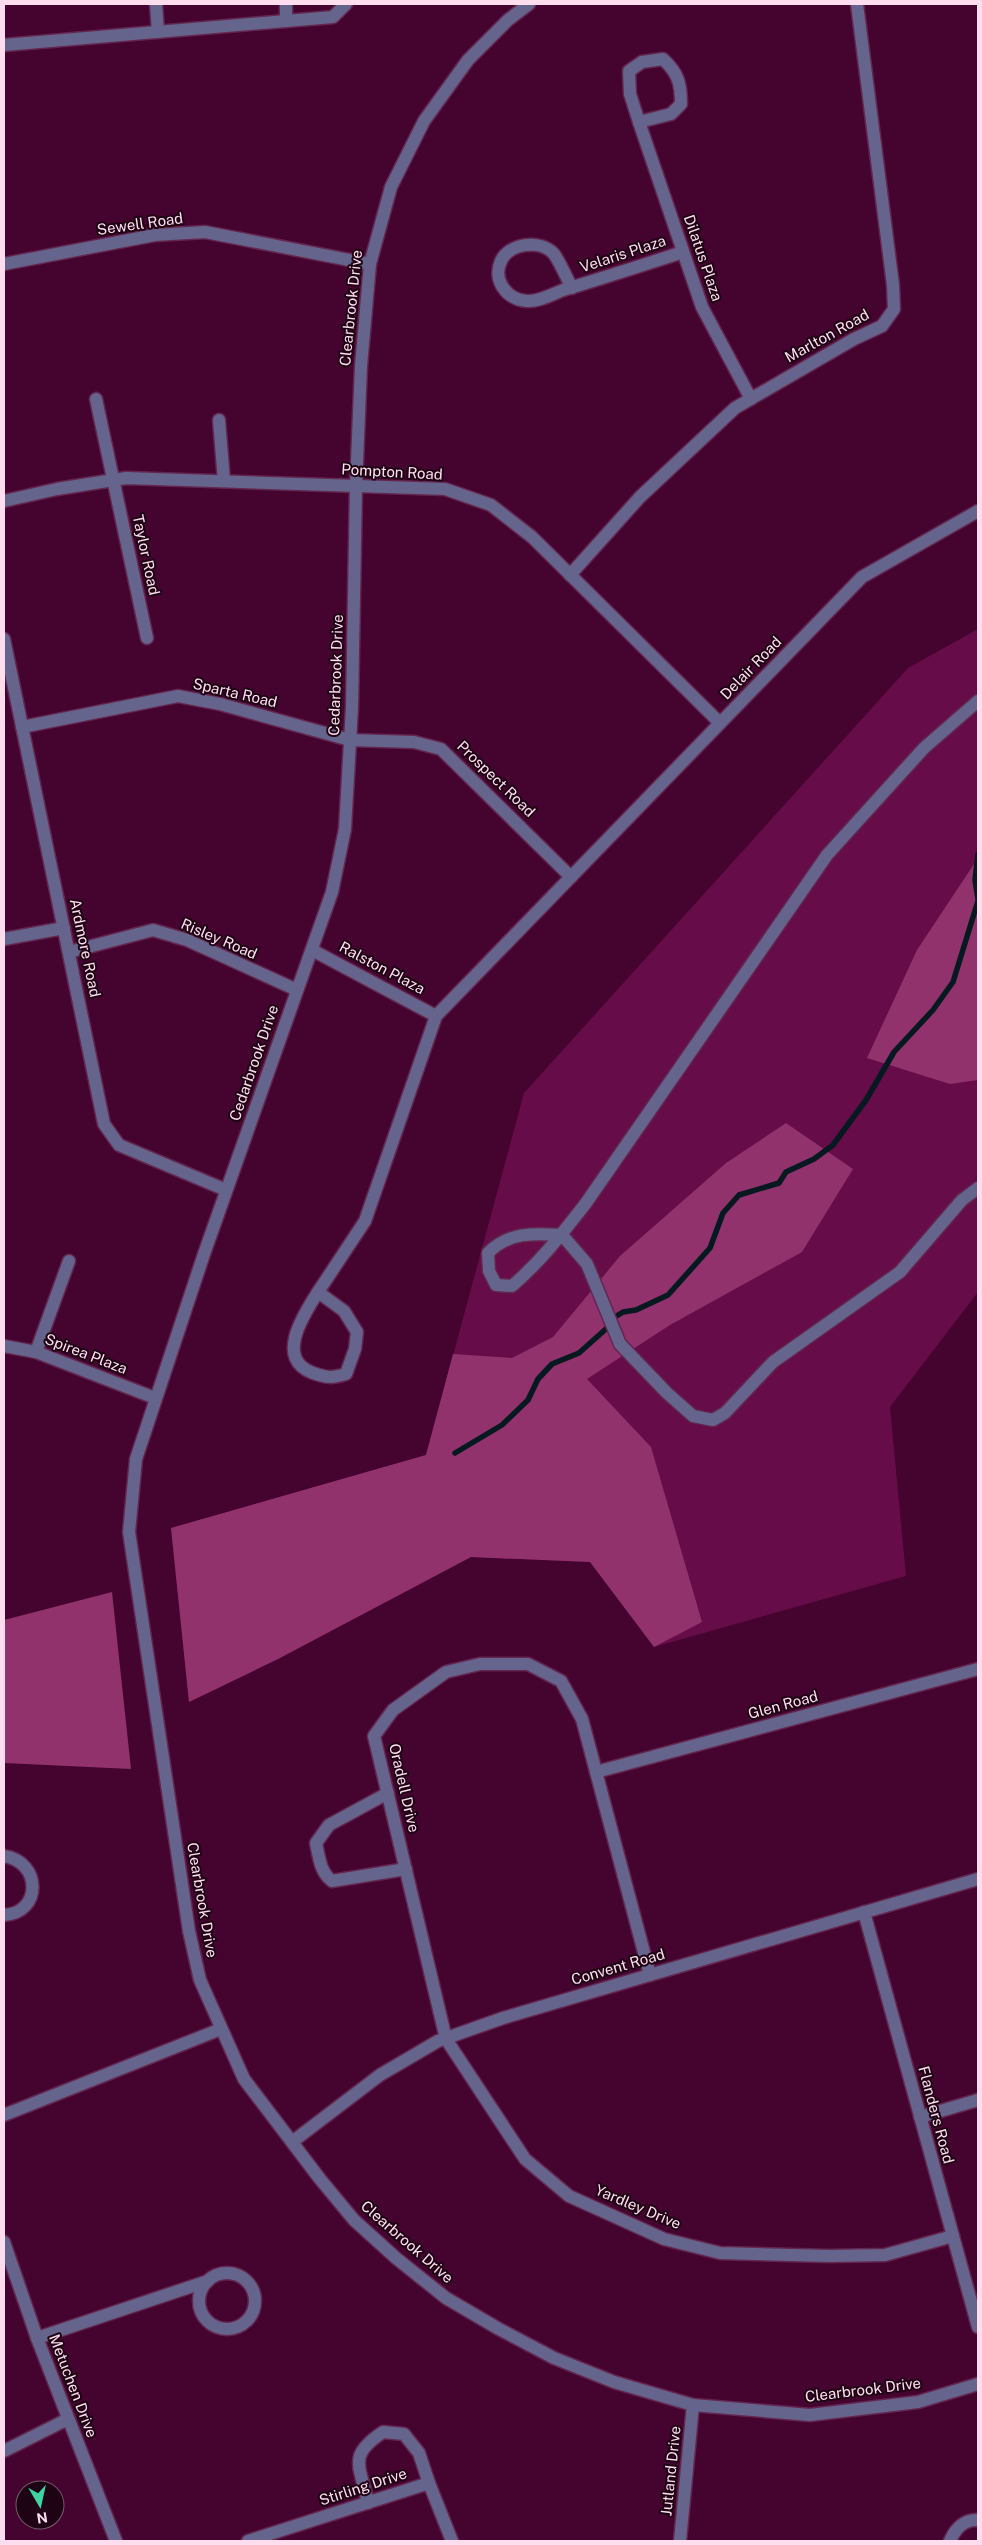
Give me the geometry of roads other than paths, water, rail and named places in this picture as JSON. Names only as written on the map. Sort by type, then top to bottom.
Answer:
[{"type":"street","points":[[156,4],[158,32]]},
{"type":"street","points":[[286,4],[286,21]]},
{"type":"street","points":[[4,44],[333,17],[346,4]]},
{"type":"street","name":"Clearbrook Drive","points":[[356,486],[360,366],[370,264],[391,187],[424,120],[468,60],[508,20],[529,4]]},
{"type":"street","name":"Marlton Road","points":[[570,575],[640,497],[735,408],[854,339],[882,326],[894,309],[893,286],[857,4]]},
{"type":"street","points":[[663,59],[676,72],[681,86],[681,104],[671,114],[639,122],[630,94],[629,70],[642,62],[663,59]]},
{"type":"street","name":"Dilatus Plaza","points":[[639,122],[702,307],[751,399]]},
{"type":"street","name":"Sewell Road","points":[[4,264],[156,235],[206,232],[370,264]]},
{"type":"street","points":[[530,244],[540,245],[554,254],[572,288],[529,302],[514,299],[503,290],[500,282],[501,261],[507,252],[515,248],[530,244]]},
{"type":"street","name":"Velaris Plaza","points":[[572,288],[683,252]]},
{"type":"street","name":"Taylor Road","points":[[96,399],[146,638]]},
{"type":"street","points":[[219,420],[224,481]]},
{"type":"street","name":"Pompton Road","points":[[4,501],[57,488],[126,478],[445,489],[491,505],[532,537],[720,723]]},
{"type":"street","name":"Cedarbrook Drive","points":[[146,1640],[129,1532],[136,1459],[226,1190],[332,892],[345,829],[350,740],[356,486]]},
{"type":"street","name":"Delair Road","points":[[436,1016],[862,577],[978,511]]},
{"type":"street","name":"Ardmore Road","points":[[4,639],[104,1124],[119,1145],[226,1190]]},
{"type":"street","name":"Sparta Road","points":[[22,727],[178,696],[220,704],[350,740]]},
{"type":"street","points":[[978,701],[924,748],[827,855],[586,1203],[562,1235],[552,1248],[512,1286],[496,1285],[489,1271],[488,1253],[499,1242],[526,1234],[562,1235],[587,1264],[620,1344],[667,1393],[693,1416],[713,1420],[725,1413],[772,1362],[900,1272],[962,1200],[978,1188]]},
{"type":"street","name":"Prospect Road","points":[[350,740],[414,742],[442,749],[571,877]]},
{"type":"street","points":[[4,939],[64,928]]},
{"type":"street","name":"Risley Road","points":[[69,952],[153,930],[187,940],[296,990]]},
{"type":"street","name":"Ralston Plaza","points":[[312,950],[436,1016]]},
{"type":"street","points":[[318,1292],[344,1311],[357,1332],[355,1349],[346,1374],[329,1379],[305,1370],[296,1359],[293,1344],[300,1320],[318,1292],[365,1221],[436,1016]]},
{"type":"street","points":[[36,1352],[69,1261]]},
{"type":"street","name":"Spirea Plaza","points":[[4,1346],[36,1352],[155,1398]]},
{"type":"street","name":"Clearbrook Drive","points":[[146,1640],[189,1931],[200,1980],[244,2079],[354,2220],[396,2258],[446,2298],[554,2358],[614,2382],[693,2405],[810,2415],[918,2402],[978,2384]]},
{"type":"street","name":"Oradell Drive","points":[[446,2038],[374,1736],[393,1710],[446,1672],[480,1664],[528,1664],[561,1681],[582,1719],[650,1975]]},
{"type":"street","name":"Glen Road","points":[[596,1772],[978,1669]]},
{"type":"street","points":[[388,1793],[329,1825],[316,1842],[319,1861],[325,1876],[332,1881],[406,1869]]},
{"type":"street","points":[[4,1856],[14,1858],[24,1865],[32,1875],[33,1888],[30,1900],[22,1909],[11,1915],[4,1916]]},
{"type":"street","name":"Convent Road","points":[[292,2142],[380,2076],[446,2038],[503,2018],[978,1879]]},
{"type":"street","name":"Flanders Road","points":[[864,1912],[978,2326]]},
{"type":"street","points":[[4,2115],[222,2029]]},
{"type":"street","name":"Yardley Drive","points":[[446,2038],[525,2159],[569,2196],[664,2239],[720,2253],[829,2256],[885,2255],[953,2236]]},
{"type":"street","points":[[920,2117],[978,2100]]},
{"type":"street","name":"Metuchen Drive","points":[[4,2242],[37,2338],[116,2541]]},
{"type":"street","points":[[37,2338],[208,2281],[220,2274],[229,2273],[245,2279],[251,2285],[256,2302],[249,2319],[243,2325],[226,2329],[210,2323],[202,2314],[200,2296],[208,2281]]},
{"type":"street","name":"Jutland Drive","points":[[680,2541],[693,2405]]},
{"type":"street","points":[[4,2451],[68,2419]]},
{"type":"street","points":[[368,2503],[358,2458],[365,2444],[383,2432],[404,2434],[419,2453],[429,2483]]},
{"type":"street","name":"Stirling Drive","points":[[248,2541],[429,2483],[452,2541]]},
{"type":"street","points":[[950,2541],[954,2530],[971,2519],[978,2520]]},
{"type":"waterway","points":[[978,854],[975,880],[978,899]]},
{"type":"waterway","points":[[455,1453],[502,1425],[528,1400],[538,1379],[552,1364],[579,1353],[607,1328],[610,1320],[623,1312],[636,1310],[668,1295],[710,1248],[723,1213],[739,1195],[779,1183],[786,1172],[814,1159],[833,1145],[866,1100],[894,1052],[933,1010],[953,982],[978,901]]}]
